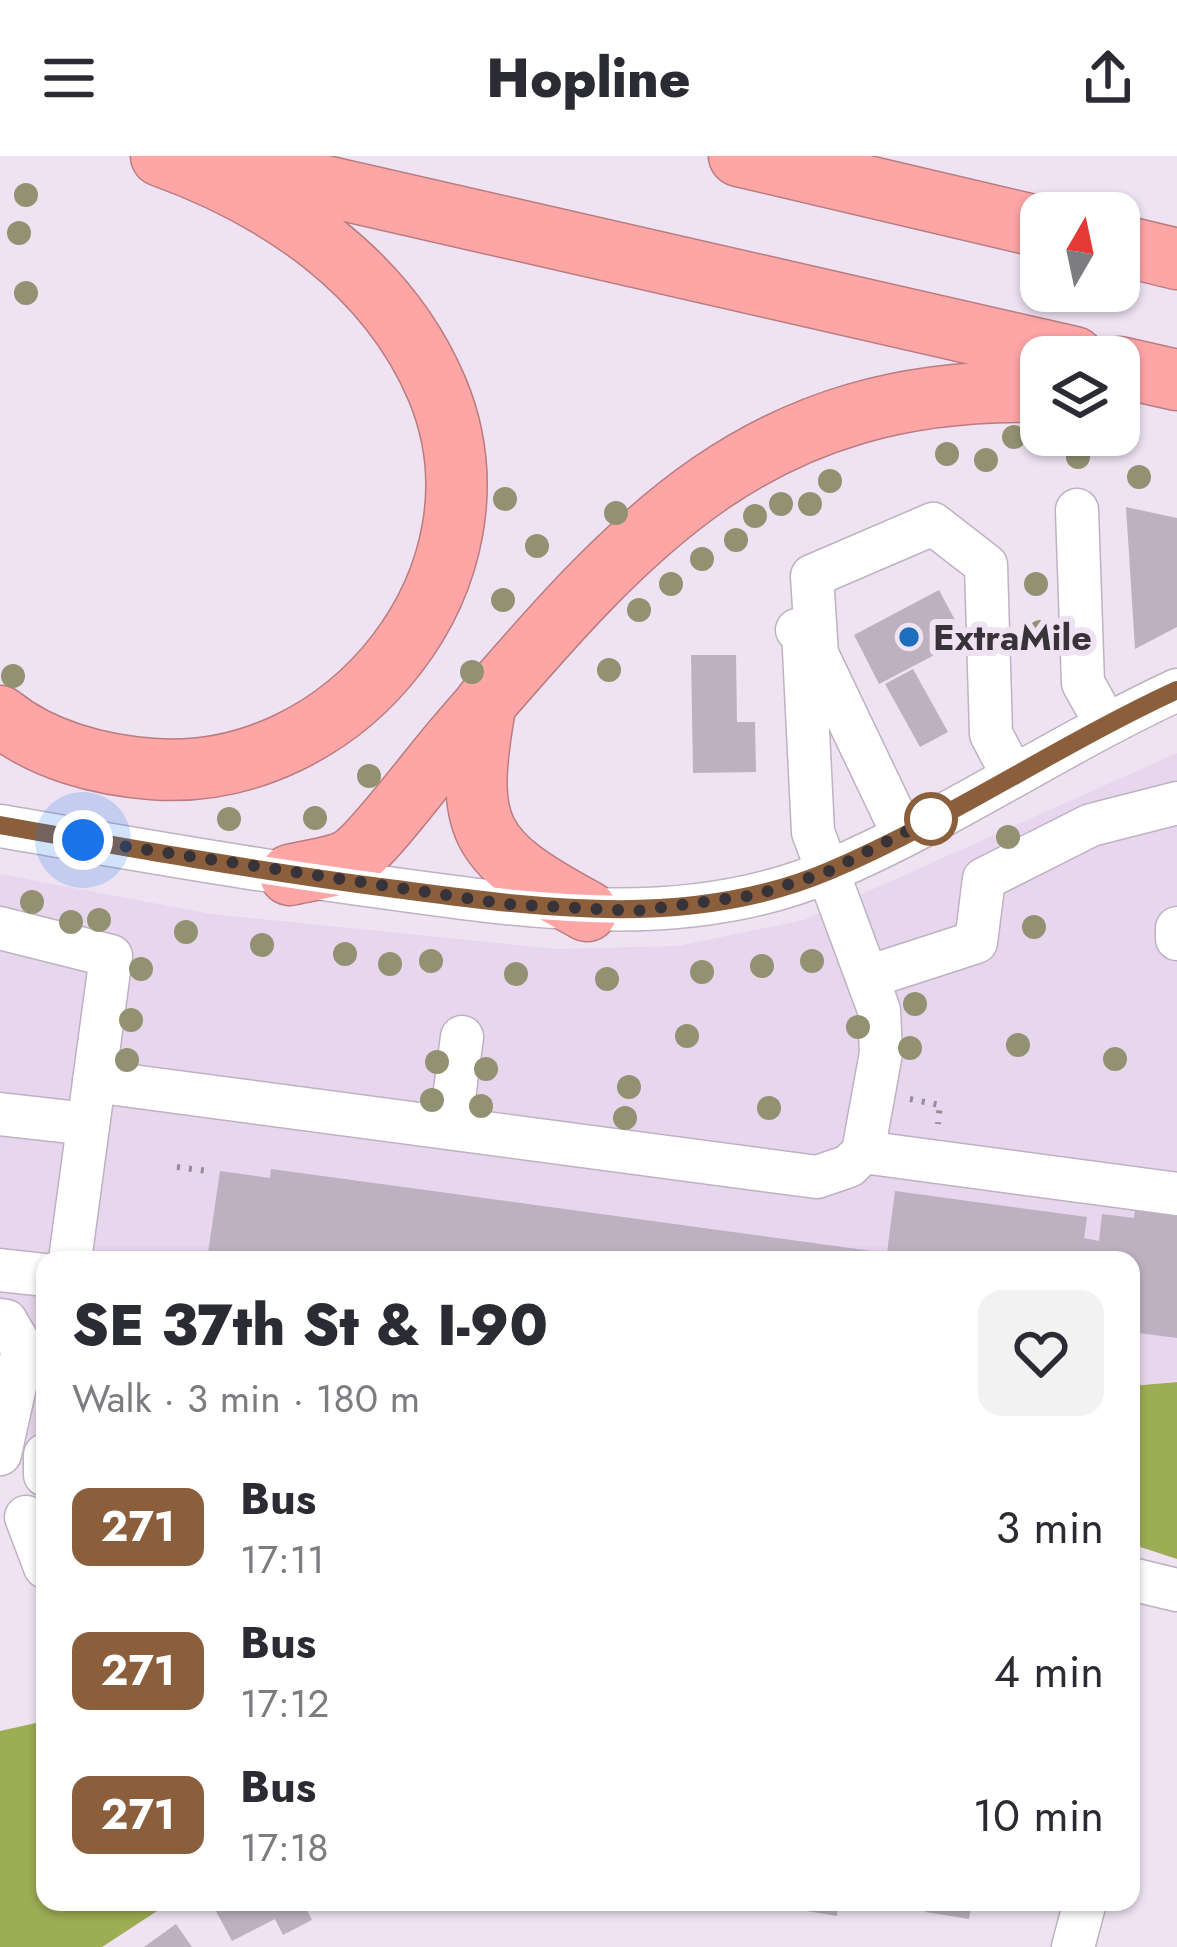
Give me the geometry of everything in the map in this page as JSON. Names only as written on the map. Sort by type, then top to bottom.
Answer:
[{"type":"highway","points":[[0,716],[70,754],[118,767],[179,771],[240,764],[295,742],[348,708],[389,670],[426,605],[444,558],[453,499],[452,446],[438,392],[412,342],[370,286],[311,232],[212,174],[160,156]]},
{"type":"highway","points":[[191,156],[1020,345]]},
{"type":"highway","points":[[740,156],[1020,222]]},
{"type":"highway","points":[[1140,250],[1177,259]]},
{"type":"highway","points":[[1140,372],[1177,380]]},
{"type":"highway","points":[[290,875],[352,858],[631,544],[661,515],[732,467],[817,423],[891,402],[967,390],[1020,391]]},
{"type":"highway","points":[[1140,404],[1177,410]]},
{"type":"highway","points":[[486,702],[475,788],[483,824],[498,854],[520,874],[587,910]]},
{"type":"street","points":[[1077,510],[1083,683],[1151,706]]},
{"type":"street","points":[[903,834],[817,654],[812,576],[933,524],[986,565],[991,734],[1013,776]]},
{"type":"street","points":[[94,1082],[817,1177],[849,1166],[863,1152],[881,1053],[879,1010],[813,832],[803,630],[797,630]]},
{"type":"street","points":[[0,826],[290,875],[587,910],[710,902],[827,872],[1151,706]]},
{"type":"street","points":[[868,977],[976,942],[984,879],[1091,825],[1177,803]]},
{"type":"street","points":[[0,928],[110,956],[71,1251]]},
{"type":"street","points":[[1177,928],[1177,939]]},
{"type":"street","points":[[450,1129],[462,1037]]},
{"type":"street","points":[[0,1114],[88,1124]]},
{"type":"street","points":[[863,1152],[1177,1194]]},
{"type":"street","points":[[0,1270],[36,1275]]},
{"type":"street","points":[[0,1320],[6,1321],[23,1350],[0,1454]]},
{"type":"street","points":[[24,1517],[36,1546]]},
{"type":"street","points":[[1140,1581],[1177,1590]]},
{"type":"street","points":[[1073,1947],[1083,1911]]},
{"type":"path","points":[[177,1167],[208,1171]]},
{"type":"shaded area","points":[[1177,753],[1177,1381],[1140,1385],[1140,1251],[36,1251],[36,1459],[0,1473],[0,874],[211,914],[556,949],[677,946],[804,920]]},
{"type":"green space","points":[[1177,1382],[1177,1559],[1140,1547],[1140,1385]]},
{"type":"green space","points":[[36,1723],[36,1911],[157,1911],[102,1947],[0,1947],[0,1731]]},
{"type":"building","points":[[1126,507],[1177,518],[1177,627],[1135,649]]},
{"type":"building","name":"ExtraMile","points":[[939,590],[965,639],[879,684],[854,635]]},
{"type":"building","points":[[691,655],[736,655],[737,722],[755,722],[756,772],[693,773]]},
{"type":"building","points":[[913,669],[948,732],[920,747],[885,684]]},
{"type":"building","points":[[271,1169],[872,1251],[208,1251],[220,1171],[270,1178]]},
{"type":"building","points":[[895,1191],[1087,1217],[1084,1238],[1099,1241],[1102,1214],[1134,1218],[1135,1209],[1177,1214],[1177,1338],[1140,1333],[1140,1251],[887,1251]]},
{"type":"building","points":[[216,1911],[308,1911],[312,1920],[283,1935],[275,1919],[232,1941]]},
{"type":"building","points":[[925,1911],[970,1911],[969,1919]]},
{"type":"building","points":[[176,1924],[192,1947],[144,1947]]},
{"type":"bus line","name":"271","points":[[0,825],[290,875],[506,904],[635,911],[688,906],[756,895],[827,872],[1177,690]]},
{"type":"place","name":"ExtraMile","points":[[909,637]]},
{"type":"route","points":[[83,840],[290,875],[506,904],[635,911],[756,895],[827,872],[931,819]]}]
